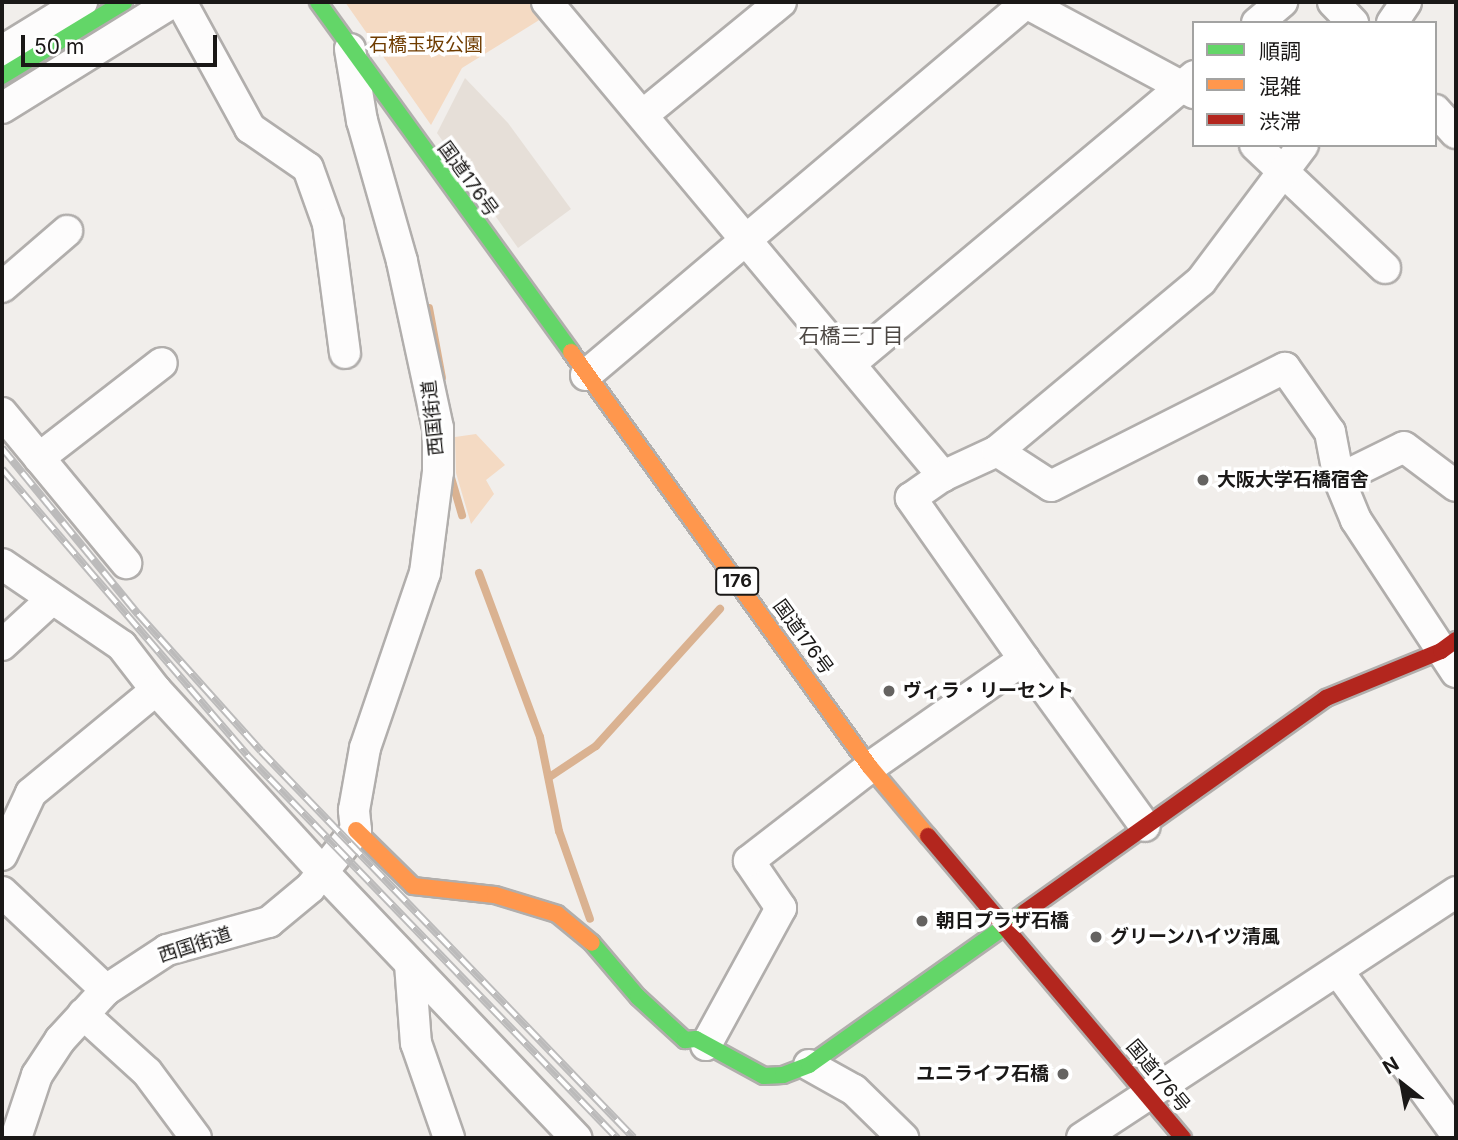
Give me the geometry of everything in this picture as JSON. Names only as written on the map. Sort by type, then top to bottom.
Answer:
[{"type":"main road","points":[[3,54],[124,2]]},
{"type":"main road","name":"国道176号","points":[[318,2],[870,767],[1183,1138]]},
{"type":"main road","points":[[356,830],[413,886],[495,895],[557,914],[583,933],[638,997],[685,1040],[696,1039],[764,1076],[783,1075],[809,1065],[1326,698],[1451,654]]},
{"type":"street","points":[[3,54],[82,2]]},
{"type":"street","points":[[2,108],[173,2]]},
{"type":"street","points":[[181,2],[250,128],[307,168],[328,224],[345,353]]},
{"type":"street","points":[[547,2],[748,237],[943,476]]},
{"type":"street","points":[[644,114],[781,2]]},
{"type":"street","points":[[1259,21],[1282,2]]},
{"type":"street","points":[[1334,2],[1351,21]]},
{"type":"street","points":[[1393,21],[1406,2]]},
{"type":"street","points":[[586,375],[1026,3],[1190,84],[850,364]]},
{"type":"street","name":"西国街道","points":[[16,1138],[37,1075],[83,1014],[106,990],[167,950],[269,922],[323,871],[356,830],[354,810],[365,748],[425,573],[438,472],[438,428],[402,261],[362,121],[350,46]]},
{"type":"street","points":[[1437,112],[1456,133]]},
{"type":"street","points":[[1257,147],[1385,268]]},
{"type":"street","points":[[1145,826],[911,498],[943,476],[997,451],[1202,281],[1301,147]]},
{"type":"street","points":[[2,287],[66,231]]},
{"type":"street","points":[[39,458],[162,363]]},
{"type":"street","points":[[997,451],[1051,486],[1285,368],[1330,432],[1339,478],[1356,520],[1451,654]]},
{"type":"street","points":[[2,413],[126,563]]},
{"type":"street","points":[[1339,478],[1404,447],[1456,485]]},
{"type":"street","points":[[2,564],[122,646],[156,690],[323,871],[576,1138]]},
{"type":"street","points":[[2,645],[52,599]]},
{"type":"street","points":[[706,1045],[781,908],[749,861],[870,767],[1024,659]]},
{"type":"street","points":[[2,855],[31,793],[156,690]]},
{"type":"street","points":[[2,892],[40,923],[106,990]]},
{"type":"street","points":[[1082,1138],[1456,892]]},
{"type":"street","points":[[410,964],[416,1043],[449,1138]]},
{"type":"street","points":[[1338,971],[1456,1134]]},
{"type":"street","points":[[83,1014],[146,1072],[196,1138]]},
{"type":"street","points":[[809,1065],[854,1090],[903,1138]]},
{"type":"shaded area","points":[[465,78],[508,123],[571,209],[518,248],[437,133]]},
{"type":"green space","name":"石橋玉坂公園","points":[[345,2],[532,2],[544,17],[462,68],[431,125]]},
{"type":"green space","points":[[476,434],[505,465],[486,480],[494,494],[471,524],[456,473],[455,437]]},
{"type":"waterway","points":[[429,308],[442,378]]},
{"type":"waterway","points":[[450,474],[462,515]]},
{"type":"waterway","points":[[479,573],[540,737],[559,831],[590,919]]},
{"type":"waterway","points":[[551,776],[596,746],[720,609]]},
{"type":"railway","points":[[2,448],[138,614],[261,751],[634,1138]]},
{"type":"railway","points":[[2,469],[247,755],[617,1138]]},
{"type":"traffic: fast","points":[[2,76],[124,2]]},
{"type":"traffic: fast","points":[[318,2],[571,352]]},
{"type":"traffic: fast","points":[[592,943],[638,997],[685,1040],[696,1039],[764,1076],[783,1075],[809,1065],[1025,912]]},
{"type":"traffic: slow","points":[[571,352],[870,767],[928,836]]},
{"type":"traffic: slow","points":[[356,830],[413,886],[495,895],[557,914],[592,943]]},
{"type":"traffic: jam","points":[[1025,912],[1326,698],[1441,651],[1456,640]]},
{"type":"traffic: jam","points":[[928,836],[1183,1138]]},
{"type":"place","name":"大阪大学石橋宿舎","points":[[1203,480]]},
{"type":"place","name":"ヴィラ・リーセント","points":[[889,691]]},
{"type":"place","name":"朝日プラザ石橋","points":[[922,921]]},
{"type":"place","name":"グリーンハイツ清風","points":[[1096,937]]},
{"type":"place","name":"ユニライフ石橋","points":[[1063,1074]]},
{"type":"district","name":"石橋三丁目","points":[[851,336]]}]
